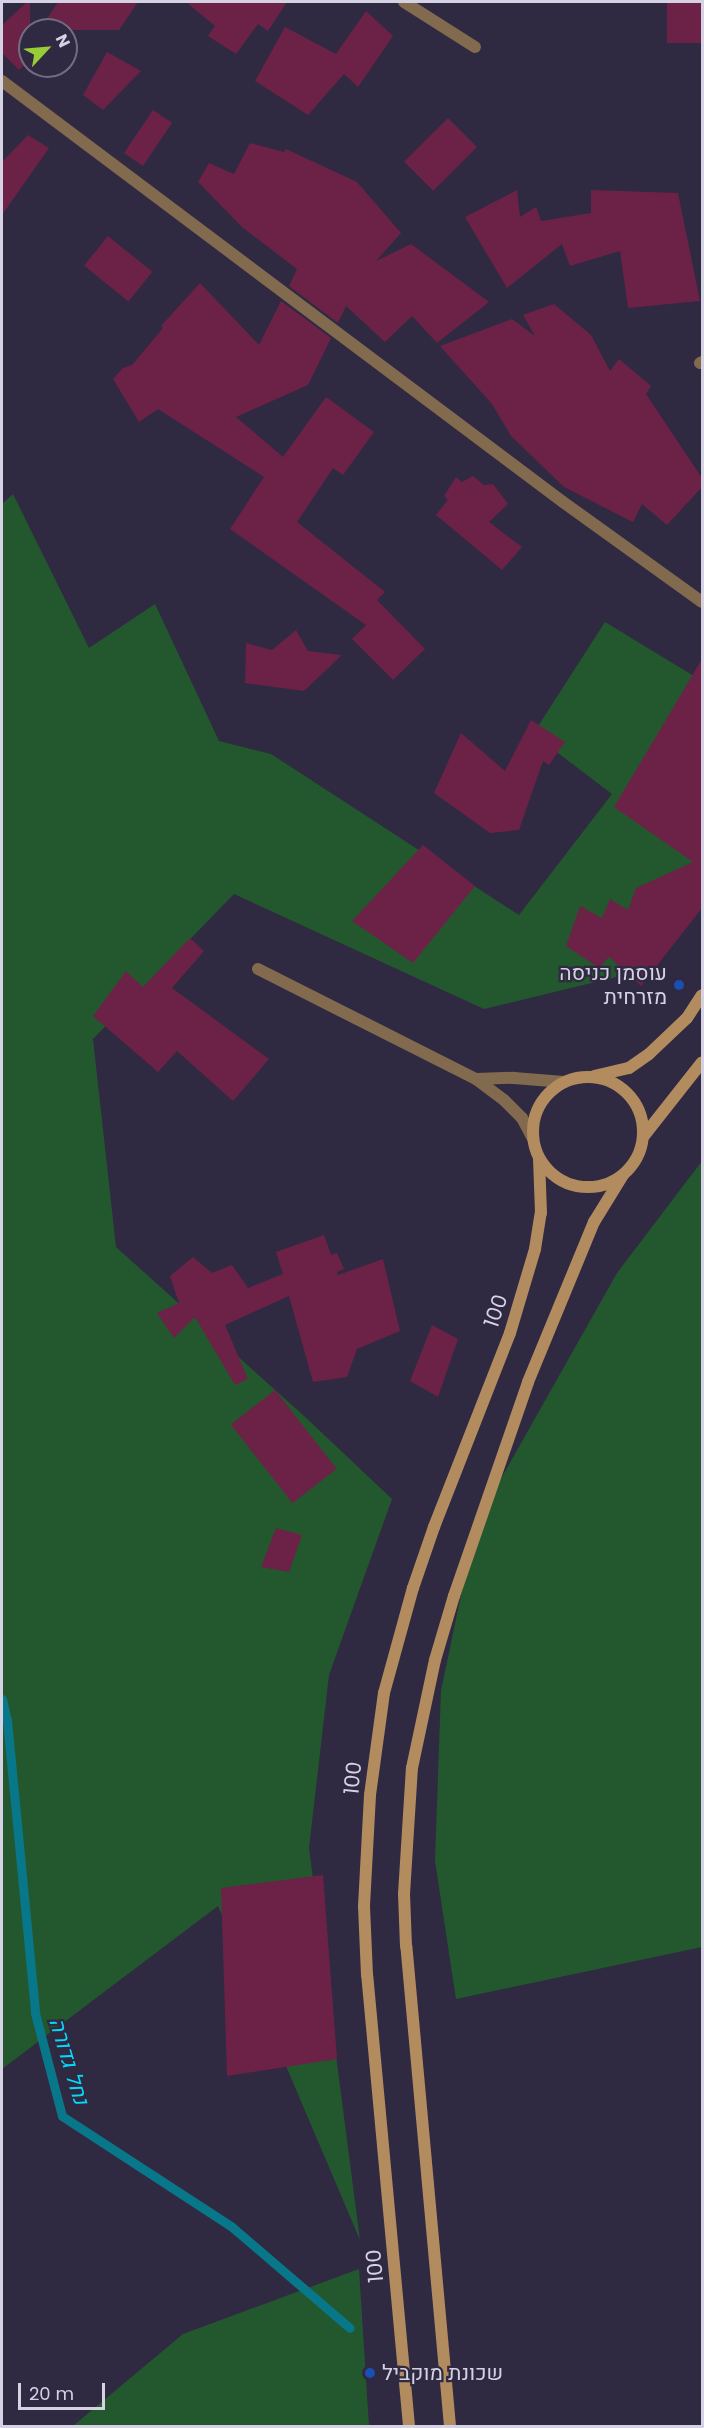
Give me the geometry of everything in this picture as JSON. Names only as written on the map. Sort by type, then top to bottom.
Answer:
[{"type":"main road","points":[[590,1077],[629,1068],[650,1054],[687,1018],[702,995]]},
{"type":"main road","points":[[643,1137],[642,1119],[634,1103],[623,1089],[607,1080],[590,1077],[575,1077],[546,1095],[533,1123],[533,1139],[539,1158],[549,1171],[562,1181],[577,1186],[593,1187],[609,1184],[633,1165],[643,1137],[702,1062]]},
{"type":"main road","name":"100","points":[[409,2427],[367,1975],[364,1906],[370,1794],[384,1693],[413,1588],[434,1527],[510,1333],[535,1249],[540,1213],[539,1158]]},
{"type":"main road","points":[[450,2427],[406,1946],[404,1884],[412,1768],[435,1660],[454,1596],[528,1383],[594,1222],[623,1175]]},
{"type":"street","points":[[404,2],[475,47]]},
{"type":"street","points":[[2,81],[563,502],[702,602]]},
{"type":"street","points":[[258,969],[476,1079],[504,1100],[522,1118],[533,1139]]},
{"type":"street","points":[[476,1079],[514,1078],[564,1082]]},
{"type":"green space","points":[[13,494],[89,648],[155,604],[219,741],[271,754],[519,915],[612,794],[533,734],[605,622],[702,681],[702,883],[633,973],[484,1009],[234,894],[93,1039],[116,1247],[303,1415],[392,1499],[329,1675],[309,1848],[360,2240],[218,1906],[2,2069],[2,504]]},
{"type":"green space","points":[[702,1161],[702,1947],[456,1999],[435,1861],[441,1691],[476,1523],[617,1273]]},
{"type":"green space","points":[[359,2269],[369,2426],[73,2426],[183,2334]]},
{"type":"building","points":[[27,2],[30,2],[30,18],[18,18],[18,69],[2,53],[2,25]]},
{"type":"building","points":[[58,2],[138,2],[119,30],[78,30],[78,18],[48,17]]},
{"type":"building","points":[[186,2],[287,2],[268,31],[258,24],[236,54],[208,36],[215,26]]},
{"type":"building","points":[[667,2],[702,2],[702,43],[667,43]]},
{"type":"building","points":[[366,11],[393,36],[358,87],[344,74],[308,115],[255,81],[285,27],[336,54]]},
{"type":"building","points":[[107,52],[141,71],[103,110],[83,95]]},
{"type":"building","points":[[153,110],[172,123],[143,166],[124,153]]},
{"type":"building","points":[[448,118],[477,147],[433,191],[404,162]]},
{"type":"building","points":[[28,135],[49,148],[2,215],[2,162]]},
{"type":"building","points":[[250,143],[284,152],[286,149],[357,182],[401,233],[376,261],[411,244],[489,302],[437,343],[412,316],[385,342],[346,306],[338,323],[289,286],[297,269],[243,228],[198,182],[209,163],[234,174]]},
{"type":"building","points":[[517,190],[520,217],[536,207],[541,221],[591,213],[591,190],[678,193],[700,301],[628,308],[620,251],[570,266],[562,244],[507,288],[465,217]]},
{"type":"building","points":[[108,236],[152,272],[128,301],[84,266]]},
{"type":"building","points":[[200,283],[259,345],[281,301],[331,338],[308,385],[236,417],[283,457],[326,397],[374,432],[343,475],[333,468],[297,522],[385,592],[377,600],[425,649],[393,680],[352,639],[366,625],[230,529],[264,477],[158,409],[139,422],[113,379],[123,368],[132,365],[163,328],[161,326]]},
{"type":"building","points":[[554,304],[591,335],[610,371],[619,359],[651,386],[646,394],[702,478],[702,487],[667,525],[642,504],[633,522],[564,487],[511,436],[492,404],[440,346],[512,319],[535,336],[523,315]]},
{"type":"building","points":[[473,476],[484,485],[493,484],[508,504],[489,522],[522,547],[502,570],[436,515],[448,500],[444,496],[456,477],[462,482]]},
{"type":"building","points":[[296,630],[308,651],[342,655],[304,691],[245,683],[246,643],[272,650]]},
{"type":"building","points":[[702,659],[702,908],[641,986],[609,957],[599,968],[566,946],[580,906],[602,918],[610,899],[628,910],[636,888],[693,862],[614,807]]},
{"type":"building","points":[[531,720],[565,742],[549,765],[543,761],[519,830],[490,833],[434,793],[461,733],[505,771]]},
{"type":"building","points":[[423,845],[475,886],[413,963],[352,921]]},
{"type":"building","points":[[190,938],[204,951],[172,988],[269,1059],[233,1101],[177,1051],[158,1072],[93,1016],[126,971],[143,987]]},
{"type":"building","points":[[324,1235],[331,1255],[337,1253],[344,1269],[337,1272],[338,1275],[383,1259],[400,1331],[357,1349],[347,1377],[313,1382],[289,1296],[225,1325],[248,1379],[235,1385],[195,1317],[174,1338],[157,1313],[179,1303],[170,1276],[193,1257],[212,1273],[232,1265],[248,1288],[283,1274],[276,1252]]},
{"type":"building","points":[[432,1325],[458,1339],[438,1397],[410,1381]]},
{"type":"building","points":[[275,1390],[337,1469],[292,1503],[231,1424]]},
{"type":"building","points":[[276,1528],[302,1535],[289,1572],[261,1567]]},
{"type":"building","points":[[323,1875],[337,2059],[227,2076],[221,1888]]},
{"type":"waterway","name":"נחל גדורה","points":[[2,1699],[7,1720],[35,2013],[62,2116],[232,2227],[350,2328]]},
{"type":"place","name":"עוסמן כניסה מזרחית","points":[[679,985]]},
{"type":"place","name":"שכונת מוקביל","points":[[370,2373]]}]
